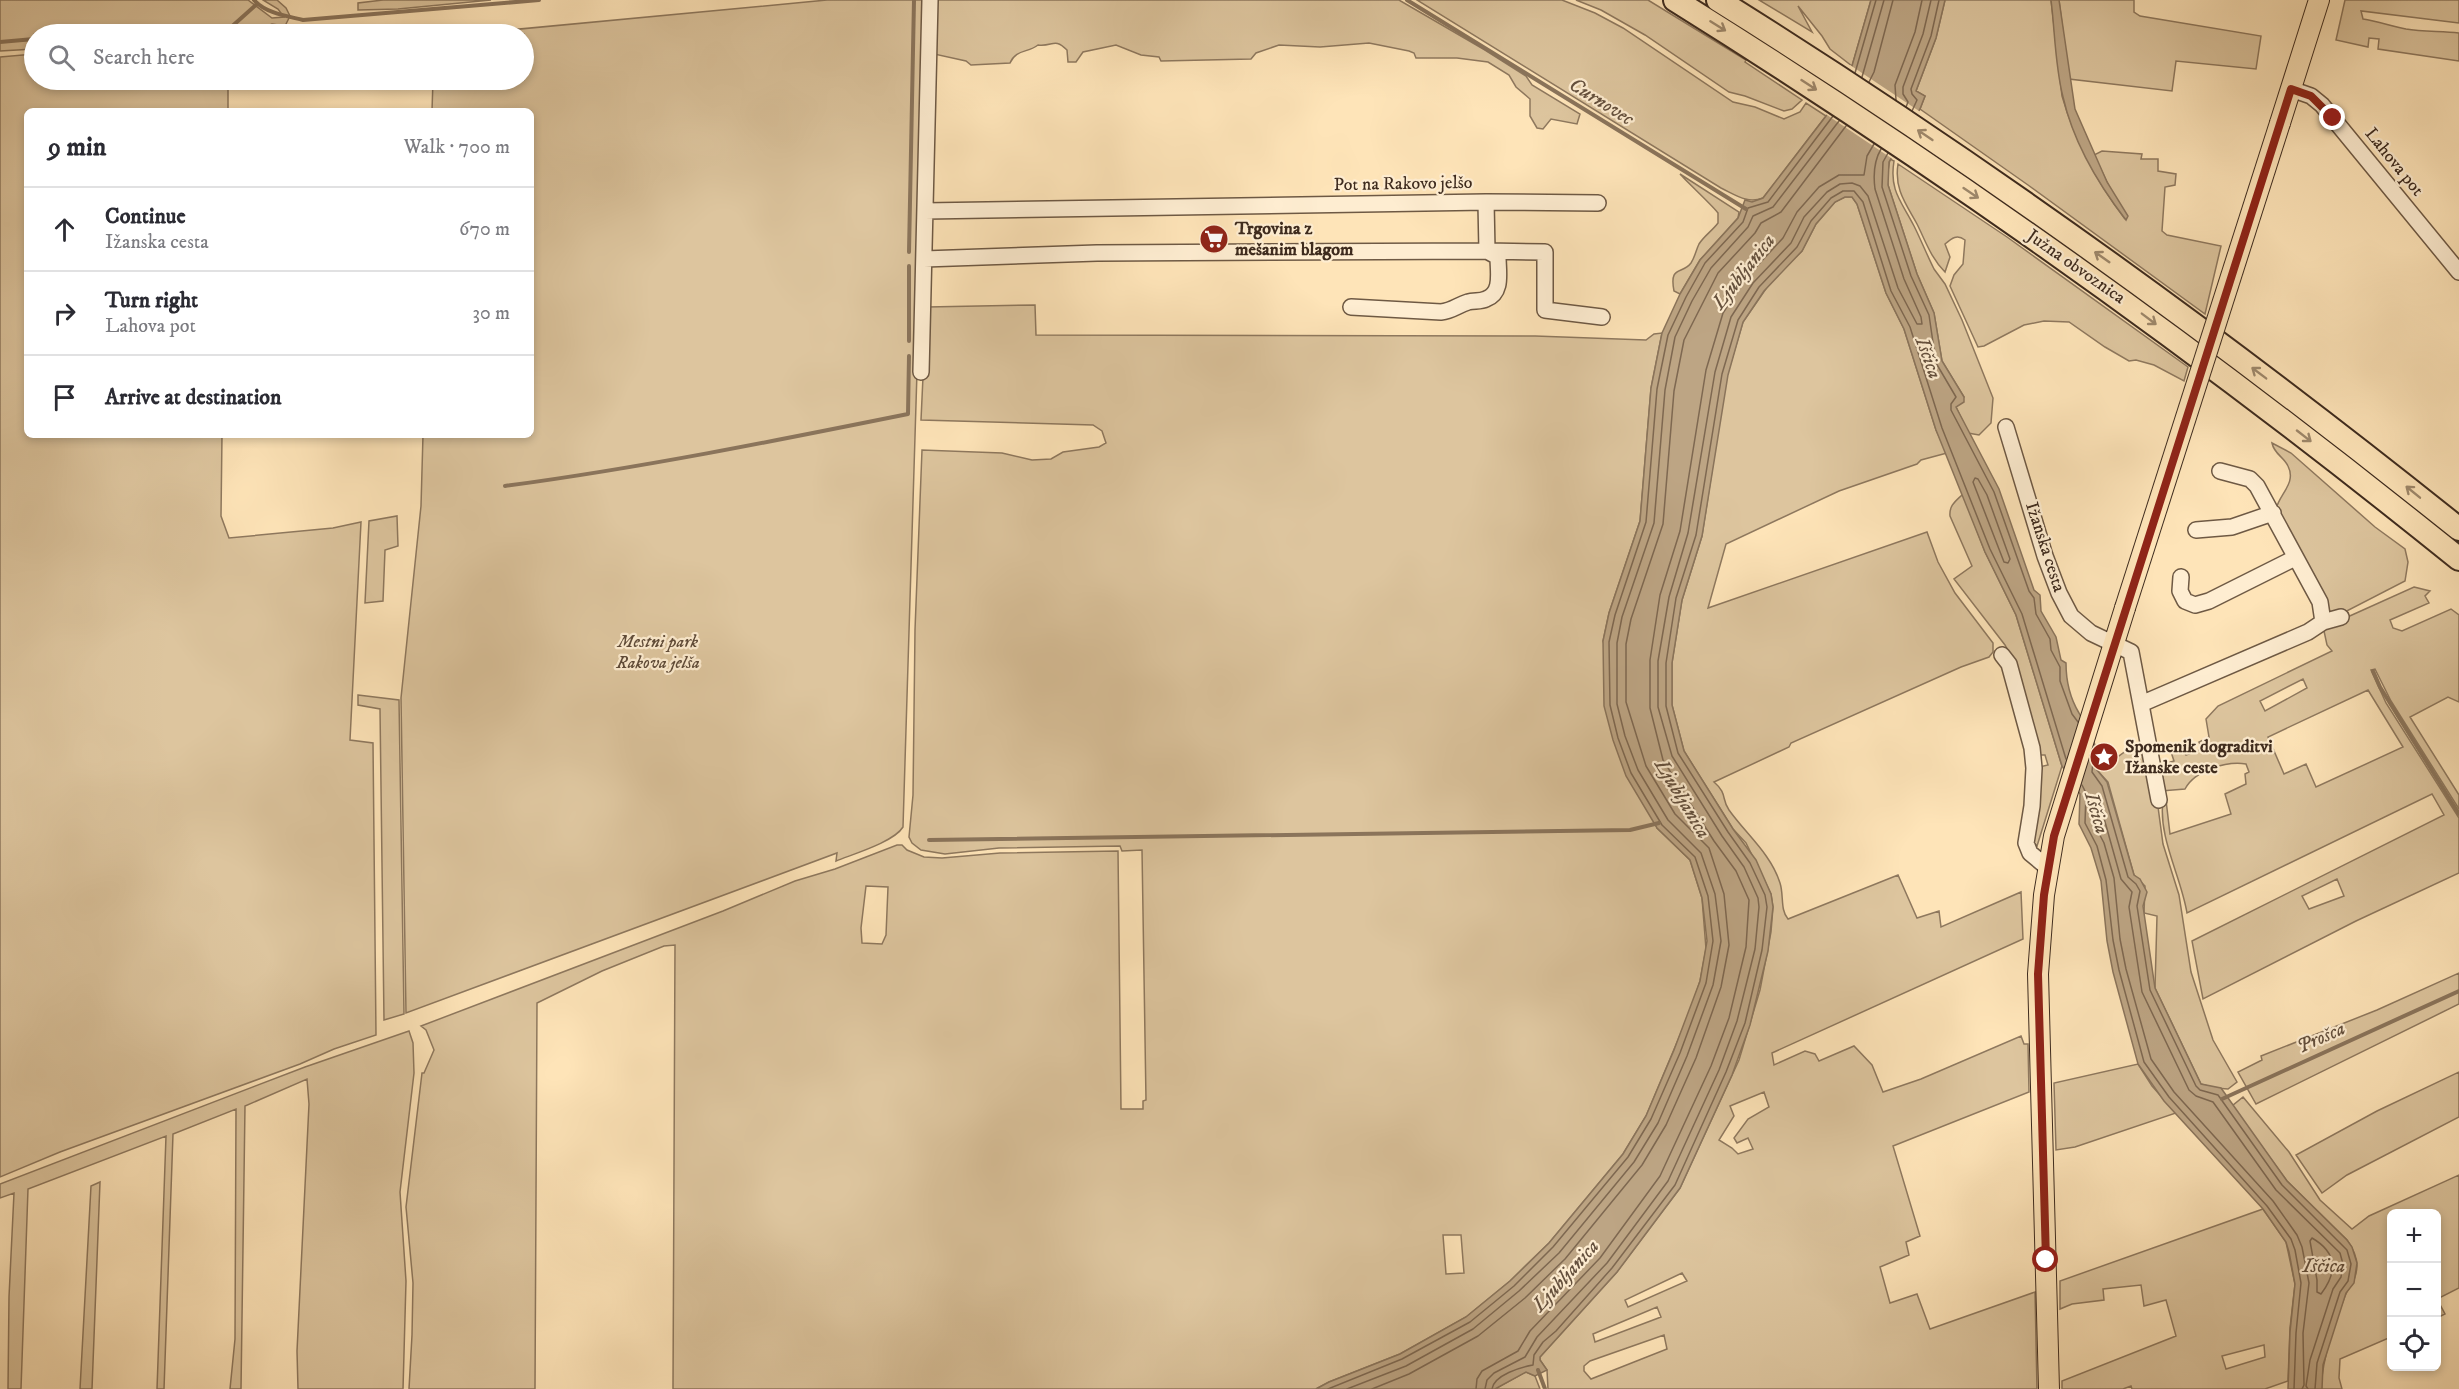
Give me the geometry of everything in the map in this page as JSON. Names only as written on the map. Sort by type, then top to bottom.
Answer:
[{"type":"highway","name":"Južna obvoznica","points":[[1675,0],[1760,53],[1999,212],[2225,375],[2459,559]]},
{"type":"highway","name":"Južna obvoznica","points":[[1718,0],[2008,191],[2113,265],[2268,380],[2459,529]]},
{"type":"main road","points":[[2049,1389],[2038,974],[2041,920],[2054,836],[2319,0]]},
{"type":"street","points":[[921,372],[930,0]]},
{"type":"street","name":"Lahova pot","points":[[2291,89],[2311,96],[2322,105],[2459,272]]},
{"type":"street","points":[[1486,202],[1598,203]]},
{"type":"street","name":"Pot na Rakovo jelšo","points":[[925,211],[1486,202],[1487,251]]},
{"type":"street","points":[[1351,307],[1441,312],[1450,311],[1466,302],[1484,301],[1498,289],[1498,257],[1487,251]]},
{"type":"street","points":[[924,259],[1097,253],[1545,252],[1545,310],[1602,317]]},
{"type":"street","name":"Ižanska cesta","points":[[2006,427],[2059,593],[2071,616],[2091,633],[2131,652],[2159,800]]},
{"type":"street","points":[[2220,471],[2250,479],[2257,486],[2320,602],[2323,622]]},
{"type":"street","points":[[2196,530],[2232,527],[2273,513]]},
{"type":"street","points":[[2181,577],[2180,591],[2185,601],[2194,605],[2209,601],[2295,558]]},
{"type":"street","points":[[2141,704],[2308,632],[2323,622],[2341,617]]},
{"type":"street","points":[[2002,655],[2009,664],[2032,748],[2034,785],[2026,839],[2028,849],[2048,868]]},
{"type":"green space","points":[[0,0],[248,0],[272,18],[284,17],[278,9],[263,0],[277,0],[286,8],[290,16],[286,24],[24,24],[24,50],[0,51]]},
{"type":"green space","points":[[383,0],[491,0],[398,9],[358,10],[358,3]]},
{"type":"green space","name":"Mestni park Rakova jelša","points":[[827,0],[924,0],[922,209],[903,827],[882,843],[836,861],[837,853],[406,1013],[401,698],[421,506],[423,438],[534,438],[534,108],[432,108],[433,90],[534,90],[534,28]]},
{"type":"green space","points":[[934,0],[1399,0],[1485,50],[1526,76],[1532,85],[1580,114],[1577,124],[1551,119],[1543,129],[1537,128],[1530,116],[1530,99],[1516,87],[1509,75],[1488,62],[1457,58],[1416,58],[1414,53],[1409,51],[1369,43],[1320,47],[1279,45],[1256,53],[1251,59],[1161,61],[1159,57],[1141,55],[1116,45],[1083,52],[1076,62],[1068,62],[1067,50],[1053,43],[1038,45],[1019,53],[1010,63],[971,65],[966,61],[934,54]]},
{"type":"green space","points":[[1417,0],[1562,0],[1595,13],[1623,28],[1733,102],[1755,107],[1784,119],[1800,112],[1806,103],[1826,116],[1763,198],[1747,199],[1721,188]]},
{"type":"green space","points":[[1576,0],[1648,0],[1746,60],[1745,62],[1802,100],[1792,109],[1784,111],[1729,92],[1645,35],[1601,10]]},
{"type":"green space","points":[[1759,0],[1871,0],[1852,66],[1830,49],[1798,6],[1812,32]]},
{"type":"green space","points":[[1945,0],[2051,0],[2062,96],[2067,113],[2096,176],[2115,205],[2125,219],[2094,155],[2102,151],[2142,154],[2141,159],[2158,159],[2158,171],[2176,174],[2175,185],[2165,187],[2162,231],[2167,235],[2221,246],[2205,314],[1920,109],[1925,96],[1916,91],[1936,38]]},
{"type":"green space","points":[[2059,0],[2134,0],[2134,12],[2140,16],[2261,36],[2256,69],[2176,61],[2172,91],[2069,79]]},
{"type":"green space","points":[[2345,0],[2459,0],[2459,23],[2361,11],[2363,19],[2400,28],[2459,33],[2459,61],[2378,49],[2379,39],[2369,38],[2368,47],[2336,40]]},
{"type":"green space","points":[[24,55],[24,90],[228,90],[228,108],[24,108],[24,438],[222,438],[221,516],[229,538],[333,528],[361,522],[350,740],[373,743],[376,1035],[60,1152],[0,1177],[0,57]]},
{"type":"green space","points":[[1890,159],[1894,161],[1893,180],[1898,196],[1962,320],[1993,398],[1991,423],[1979,435],[1968,433],[1956,407],[1964,397],[1942,361],[1934,313],[1917,274],[1888,185]]},
{"type":"green space","points":[[1898,164],[2007,237],[2188,367],[2184,381],[2154,365],[2136,360],[2129,361],[2069,322],[2044,321],[2024,325],[1978,347],[1950,286],[1954,275],[1963,264],[1965,240],[1959,237],[1945,244],[1950,257],[1945,272],[1932,255],[1902,196],[1897,173]]},
{"type":"green space","points":[[1680,174],[1739,212],[1738,218],[1700,260],[1680,294],[1674,291],[1673,277],[1691,263],[1703,238],[1718,223],[1718,213]]},
{"type":"green space","points":[[1845,197],[1852,197],[1857,204],[1886,293],[1904,329],[1936,430],[1947,453],[1921,460],[1917,464],[1839,491],[1726,544],[1708,608],[1927,532],[1938,562],[1955,593],[1993,643],[1993,652],[1989,657],[1961,667],[1791,743],[1789,747],[1714,782],[1723,793],[1729,810],[1771,863],[1781,888],[1784,911],[1788,919],[1898,875],[1917,918],[1939,911],[1941,927],[2021,892],[2023,939],[1772,1053],[1774,1065],[1805,1051],[1815,1054],[1819,1061],[1854,1046],[1872,1065],[1883,1092],[1921,1079],[2021,1036],[2024,1044],[2028,1044],[2029,1092],[1893,1146],[1920,1236],[1906,1242],[1909,1255],[1880,1267],[1890,1303],[1917,1294],[1930,1329],[2035,1292],[2037,1389],[1548,1389],[1547,1370],[1540,1357],[1617,1272],[1680,1188],[1739,1060],[1760,990],[1771,932],[1773,907],[1771,894],[1746,843],[1733,829],[1684,751],[1672,705],[1672,663],[1682,600],[1702,536],[1726,379],[1743,322],[1772,280],[1802,251],[1816,224],[1835,202]],"holes":[[[1764,1092],[1769,1107],[1748,1119],[1734,1138],[1737,1143],[1748,1138],[1753,1149],[1738,1154],[1719,1140],[1734,1116],[1730,1106]],[[1682,1273],[1687,1281],[1628,1307],[1625,1300]],[[1657,1307],[1661,1317],[1595,1342],[1593,1334]],[[1664,1335],[1667,1349],[1591,1379],[1584,1371],[1584,1366],[1590,1361]]]},
{"type":"green space","points":[[1035,305],[1036,335],[1535,336],[1646,340],[1654,334],[1662,333],[1651,388],[1640,521],[1609,613],[1603,641],[1657,828],[1690,860],[1702,898],[1706,949],[1700,981],[1691,1009],[1646,1116],[1623,1154],[1549,1243],[1510,1281],[1466,1317],[1400,1354],[1316,1389],[673,1389],[675,945],[664,946],[602,971],[537,1003],[535,1389],[409,1389],[413,1283],[406,1207],[422,1073],[434,1050],[426,1030],[421,1026],[723,911],[795,881],[835,869],[897,845],[902,845],[907,850],[924,857],[942,858],[1000,853],[1118,851],[1121,1109],[1143,1109],[1143,1101],[1146,1100],[1142,850],[1122,851],[1120,846],[999,848],[945,854],[921,850],[912,843],[909,837],[913,795],[915,630],[922,450],[1002,453],[1032,460],[1051,459],[1063,452],[1099,447],[1106,443],[1102,431],[1093,425],[921,420],[927,307]],"holes":[[[866,886],[888,887],[886,935],[882,944],[862,943],[861,928]],[[1443,1235],[1461,1235],[1464,1273],[1446,1274]]]},
{"type":"green space","points":[[2272,443],[2291,453],[2375,527],[2405,549],[2408,562],[2405,581],[2341,614],[2330,612],[2276,510],[2289,484],[2290,472]]},
{"type":"green space","points":[[1963,494],[1985,552],[2016,615],[2062,766],[2037,846],[2033,842],[2039,767],[2048,765],[2045,755],[2038,755],[2013,660],[2005,645],[1954,579],[1972,566],[1950,516],[1952,506]]},
{"type":"green space","points":[[397,516],[398,546],[385,550],[383,601],[365,603],[369,521]]},
{"type":"green space","points":[[2414,587],[2430,591],[2425,596],[2429,603],[2390,620],[2393,628],[2402,631],[2451,609],[2459,615],[2459,702],[2448,697],[2410,717],[2459,795],[2459,809],[2391,701],[2375,669],[2371,670],[2386,703],[2459,818],[2459,873],[2356,921],[2203,999],[2192,941],[2444,815],[2432,794],[2187,913],[2167,843],[2162,814],[2163,800],[2166,800],[2170,834],[2231,814],[2225,794],[2246,784],[2245,774],[2249,772],[2246,764],[2230,764],[2204,772],[2190,782],[2185,789],[2161,791],[2156,766],[2174,761],[2171,752],[2182,748],[2186,755],[2202,749],[2199,742],[2209,737],[2206,719],[2218,706],[2332,651],[2327,645],[2324,631],[2332,624]],"holes":[[[2303,679],[2307,688],[2265,711],[2260,701]],[[2368,690],[2403,747],[2316,787],[2306,764],[2284,774],[2268,737]],[[2337,879],[2344,896],[2309,909],[2302,896]]]},
{"type":"green space","points":[[358,695],[399,700],[404,1014],[384,1020],[380,709],[358,705]]},
{"type":"green space","points":[[2143,742],[2156,792],[2163,844],[2179,895],[2191,972],[2213,1040],[2237,1082],[2228,1089],[2201,1084],[2155,988],[2157,916],[2144,913],[2145,886],[2134,875],[2108,782],[2097,770],[2099,762],[2102,768],[2133,746]]},
{"type":"green space","points":[[2459,973],[2459,1004],[2256,1104],[2238,1072],[2262,1060],[2261,1056],[2377,1010]]},
{"type":"green space","points":[[409,1031],[413,1043],[414,1073],[400,1192],[406,1281],[403,1389],[298,1389],[297,1351],[309,1104],[307,1079],[245,1106],[241,1389],[230,1389],[235,1339],[236,1109],[173,1134],[164,1389],[157,1389],[166,1136],[28,1189],[21,1389],[8,1389],[9,1297],[14,1193],[0,1198],[0,1184],[305,1067]]},
{"type":"green space","points":[[2138,1064],[2152,1086],[2176,1113],[2075,1147],[2056,1150],[2054,1083]]},
{"type":"green space","points":[[2459,1072],[2459,1117],[2347,1175],[2322,1193],[2296,1155],[2377,1111]]},
{"type":"green space","points":[[2243,1097],[2289,1152],[2320,1200],[2352,1229],[2369,1216],[2459,1175],[2459,1288],[2441,1297],[2441,1209],[2387,1209],[2387,1339],[2340,1359],[2339,1378],[2342,1389],[2322,1389],[2321,1387],[2333,1329],[2355,1276],[2357,1266],[2355,1256],[2347,1240],[2287,1181],[2232,1106]]},
{"type":"green space","points":[[100,1182],[92,1389],[80,1389],[91,1186]]},
{"type":"green space","points":[[2263,1209],[2286,1242],[2295,1284],[2290,1328],[2288,1381],[2265,1389],[2132,1389],[2131,1386],[2123,1389],[2062,1389],[2062,1381],[2176,1336],[2166,1300],[2144,1306],[2141,1285],[2103,1289],[2104,1300],[2072,1304],[2060,1309],[2060,1281]],"holes":[[[2264,1345],[2265,1357],[2226,1369],[2222,1356]]]},
{"type":"green space","points":[[1526,1372],[1535,1376],[1540,1389],[1495,1389]]},
{"type":"water","points":[[1871,0],[1945,0],[1936,38],[1916,91],[1925,96],[1920,109],[1889,162],[1888,185],[1917,274],[1934,313],[1942,361],[1964,397],[1964,402],[1956,407],[1999,489],[2034,590],[2040,595],[2041,611],[2056,637],[2061,660],[2066,663],[2073,701],[2096,748],[2097,770],[2107,782],[2134,875],[2140,879],[2147,892],[2143,906],[2155,988],[2201,1084],[2221,1088],[2287,1181],[2352,1247],[2357,1263],[2354,1283],[2346,1293],[2323,1365],[2322,1389],[2288,1389],[2295,1284],[2286,1242],[2263,1209],[2164,1101],[2138,1064],[2113,972],[2107,941],[2101,881],[2091,848],[2079,824],[2080,794],[2062,766],[2016,615],[1985,552],[1936,430],[1904,329],[1886,293],[1857,204],[1852,197],[1845,197],[1835,202],[1816,224],[1802,251],[1764,291],[1743,322],[1728,375],[1702,536],[1682,600],[1672,663],[1672,705],[1684,751],[1733,829],[1756,860],[1771,894],[1773,907],[1768,951],[1750,1025],[1732,1075],[1680,1188],[1617,1272],[1540,1357],[1547,1370],[1535,1376],[1526,1372],[1495,1389],[1316,1389],[1400,1354],[1466,1317],[1510,1281],[1549,1243],[1623,1154],[1646,1116],[1674,1050],[1700,981],[1707,941],[1702,898],[1690,860],[1657,828],[1626,776],[1604,706],[1603,641],[1609,613],[1640,521],[1651,388],[1662,333],[1680,294],[1700,260],[1738,218],[1745,200],[1752,202],[1763,198],[1826,116],[1852,66]]},
{"type":"water","points":[[2051,0],[2059,0],[2075,109],[2107,182],[2128,216],[2126,220],[2088,162],[2067,113],[2058,73]]},
{"type":"pier","points":[[1850,65],[1922,113],[1894,160],[1824,113]]},
{"type":"waterway","name":"Curnovec","points":[[254,0],[270,11],[303,20],[539,0]]},
{"type":"waterway","points":[[909,252],[914,0]]},
{"type":"waterway","name":"Curnovec","points":[[1407,0],[1746,209]]},
{"type":"waterway","points":[[235,24],[257,4]]},
{"type":"waterway","points":[[0,42],[24,40]]},
{"type":"waterway","points":[[909,266],[909,341]]},
{"type":"waterway","points":[[505,486],[657,462],[908,414],[909,356]]},
{"type":"waterway","points":[[2373,671],[2380,687],[2459,814]]},
{"type":"waterway","points":[[929,840],[1630,830],[1659,823]]},
{"type":"waterway","name":"Prošca","points":[[2222,1099],[2459,991]]},
{"type":"waterway","points":[[1538,1370],[1545,1389]]},
{"type":"place","name":"Trgovina z mešanim blagom","points":[[1214,239]]},
{"type":"place","name":"Spomenik dograditvi Ižanske ceste","points":[[2104,757]]},
{"type":"route","points":[[2046,1260],[2038,974],[2041,920],[2054,836],[2291,89],[2311,96],[2333,118]]},
{"type":"water label","name":"Ljubljanica","points":[[1744,272]]},
{"type":"water label","name":"Iščica","points":[[1928,358]]},
{"type":"water label","name":"Ljubljanica","points":[[1682,799]]},
{"type":"water label","name":"Iščica","points":[[2096,813]]},
{"type":"water label","name":"Iščica","points":[[2324,1266]]},
{"type":"water label","name":"Ljubljanica","points":[[1566,1276]]}]
